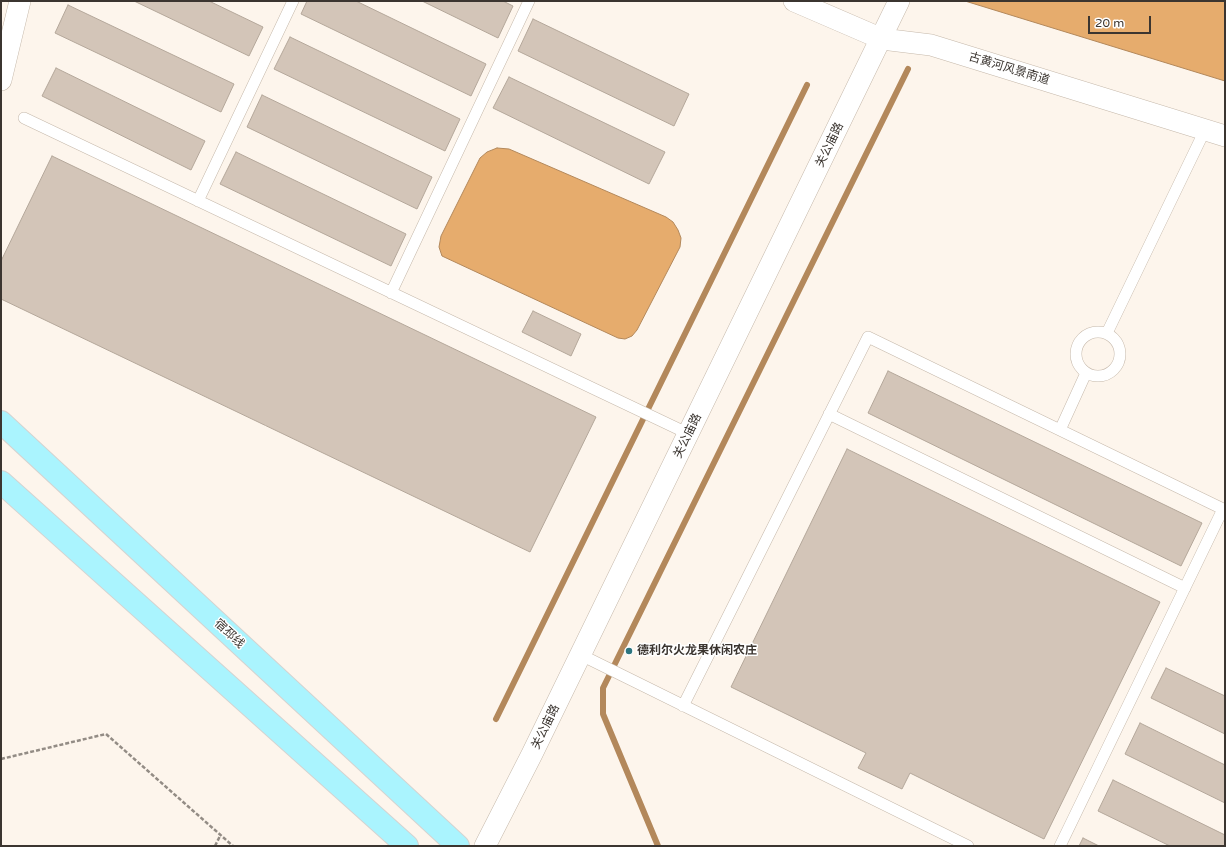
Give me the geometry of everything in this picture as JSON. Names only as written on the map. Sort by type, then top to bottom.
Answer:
[{"type":"main road","name":"宿邳线","points":[[1,422],[458,846]]},
{"type":"main road","points":[[1,482],[407,846]]},
{"type":"street","points":[[1,80],[20,1]]},
{"type":"street","name":"古黄河风景南道","points":[[794,1],[885,32],[1225,136]]},
{"type":"street","name":"关公庙路","points":[[485,846],[581,655],[899,1]]},
{"type":"lane","points":[[198,201],[294,1]]},
{"type":"lane","points":[[391,292],[529,1]]},
{"type":"lane","points":[[24,118],[689,434]]},
{"type":"lane","points":[[1107,333],[1205,130]]},
{"type":"lane","points":[[1096,331],[1107,333],[1117,341],[1119,347],[1120,353],[1117,365],[1108,374],[1097,376],[1086,373],[1078,365],[1075,354],[1077,343],[1085,335],[1096,331]]},
{"type":"lane","points":[[683,706],[868,337],[1223,509],[1060,846]]},
{"type":"lane","points":[[1060,430],[1086,373]]},
{"type":"lane","points":[[829,414],[1185,588]]},
{"type":"lane","points":[[581,655],[968,846]]},
{"type":"path","points":[[1,759],[106,734],[233,846]]},
{"type":"path","points":[[215,846],[220,836]]},
{"type":"shaded area","points":[[965,1],[1225,1],[1225,81]]},
{"type":"shaded area","points":[[497,148],[509,149],[666,217],[673,222],[681,238],[680,247],[637,330],[632,336],[625,339],[618,338],[442,256],[439,247],[441,236],[480,158],[487,152]]},
{"type":"building","points":[[134,1],[209,1],[263,27],[249,56]]},
{"type":"building","points":[[307,1],[356,1],[486,64],[471,96],[301,14]]},
{"type":"building","points":[[422,1],[503,1],[513,6],[498,38]]},
{"type":"building","points":[[68,5],[234,84],[221,112],[55,33]]},
{"type":"building","points":[[533,19],[689,94],[674,126],[518,51]]},
{"type":"building","points":[[290,37],[460,119],[445,151],[274,69]]},
{"type":"building","points":[[56,68],[205,141],[191,170],[42,96]]},
{"type":"building","points":[[509,77],[665,152],[649,184],[493,108]]},
{"type":"building","points":[[262,95],[432,177],[417,209],[247,127]]},
{"type":"building","points":[[236,152],[406,234],[391,266],[220,184]]},
{"type":"building","points":[[52,156],[596,417],[530,552],[1,299],[1,261]]},
{"type":"building","points":[[533,311],[581,334],[571,356],[522,332]]},
{"type":"building","points":[[888,371],[1202,523],[1181,566],[868,413]]},
{"type":"building","points":[[847,449],[1160,602],[1044,839],[910,773],[902,789],[858,768],[866,753],[731,687]]},
{"type":"building","points":[[1166,668],[1225,696],[1225,734],[1151,698]]},
{"type":"building","points":[[1140,723],[1225,765],[1225,803],[1125,754]]},
{"type":"building","points":[[1113,780],[1225,835],[1225,846],[1170,846],[1098,811]]},
{"type":"building","points":[[1083,838],[1099,846],[1079,846]]},
{"type":"waterway","points":[[658,846],[603,714],[603,688],[908,69]]},
{"type":"waterway","points":[[496,719],[807,85]]},
{"type":"place","name":"德利尔火龙果休闲农庄","points":[[629,651]]}]
